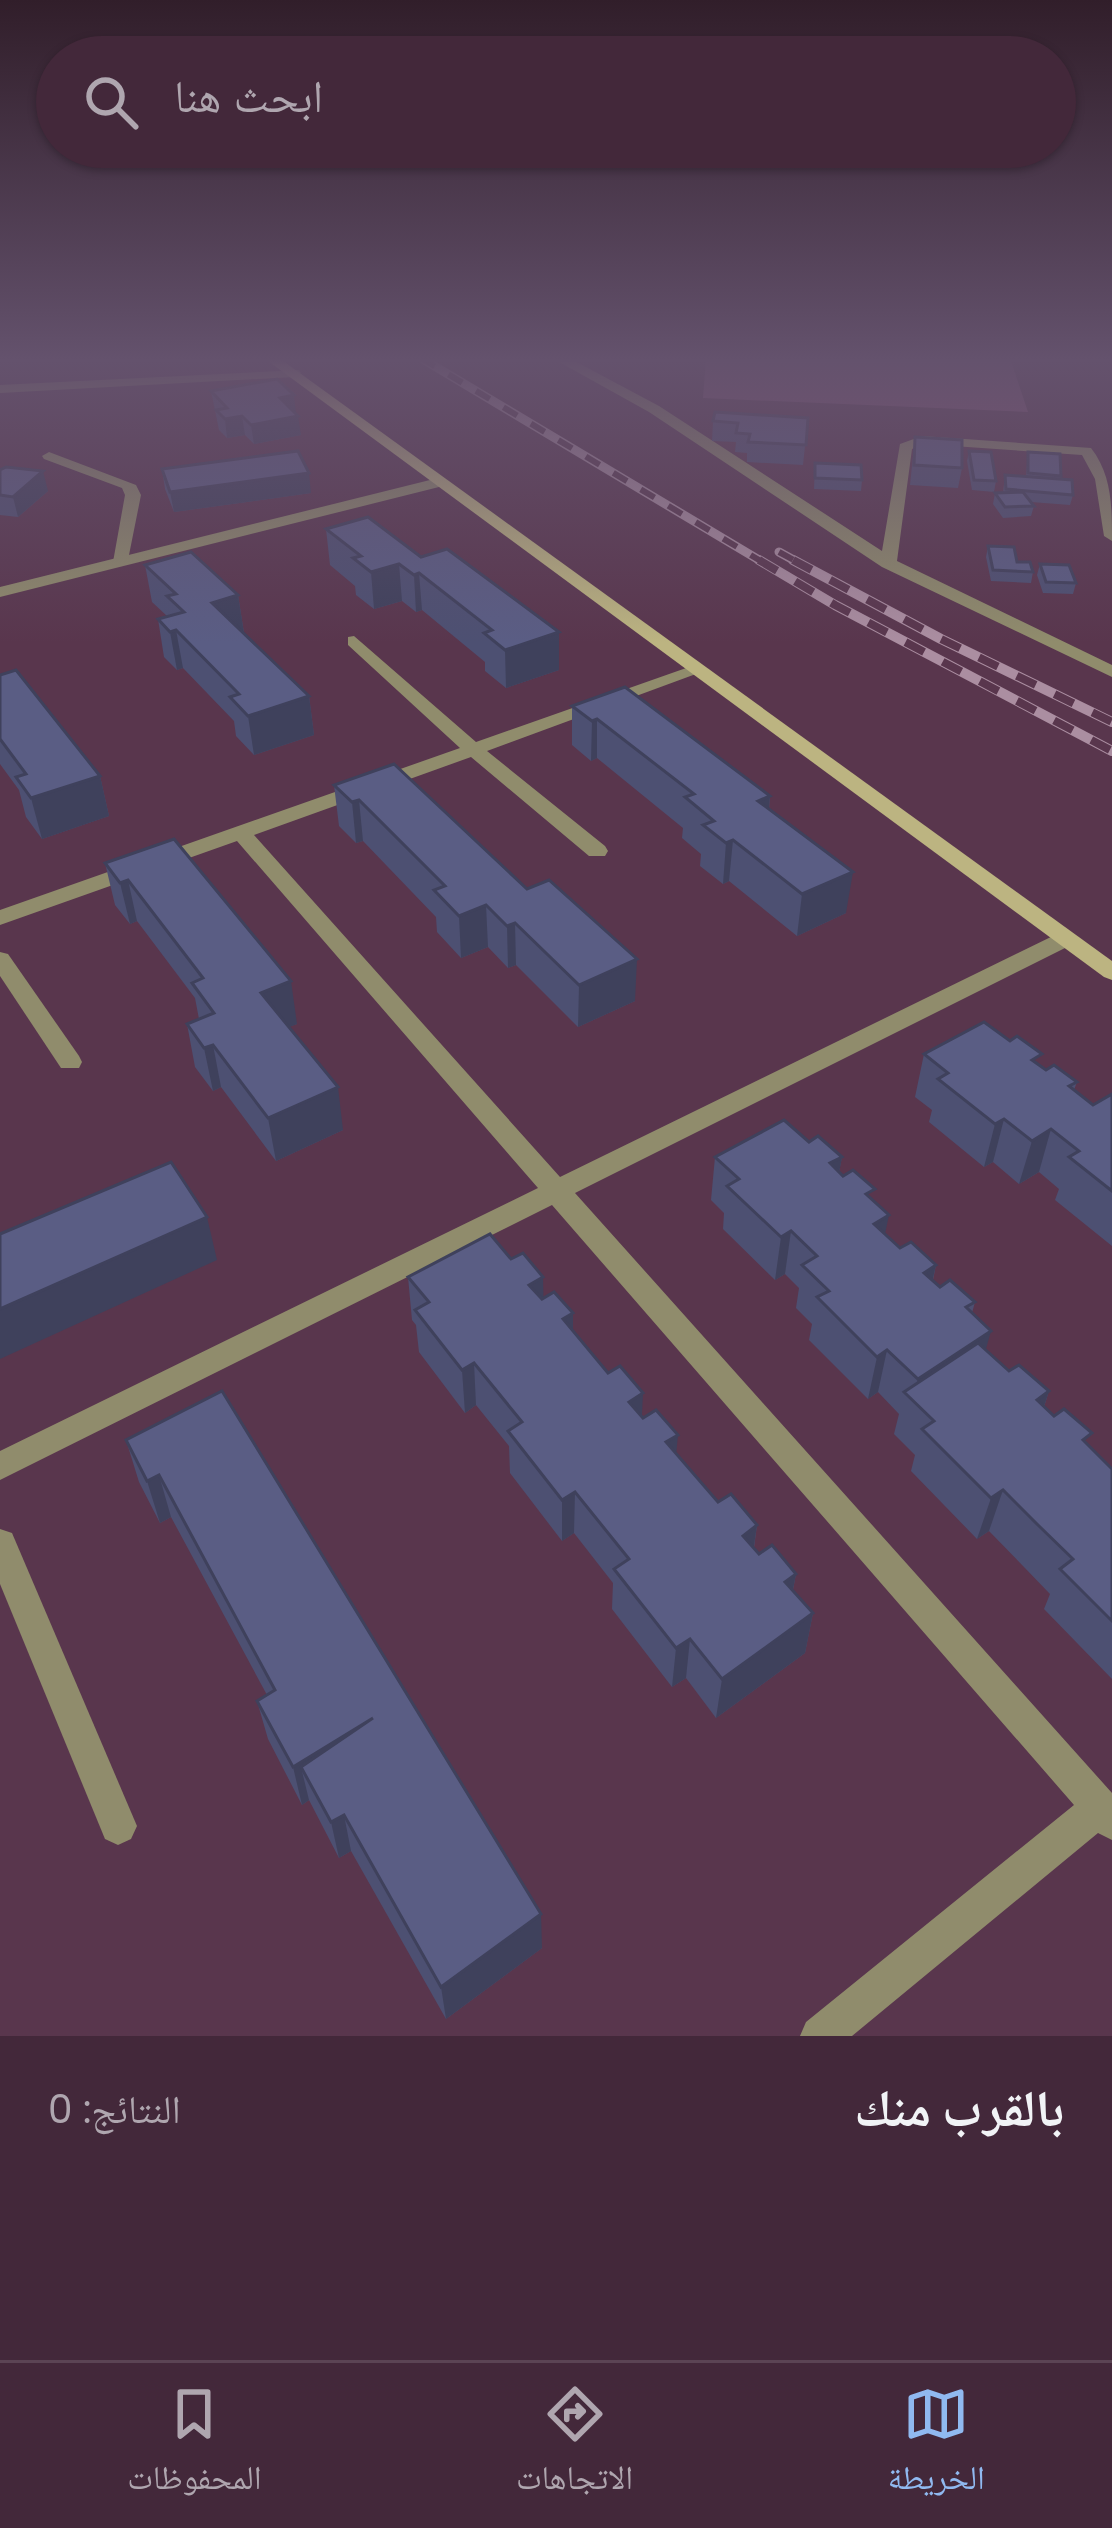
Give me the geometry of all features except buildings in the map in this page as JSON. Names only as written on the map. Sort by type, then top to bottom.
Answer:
[{"type":"main road","points":[[399,453],[1112,972]]},
{"type":"street","points":[[720,453],[888,562],[1112,671]]},
{"type":"street","points":[[888,562],[903,453]]},
{"type":"street","points":[[1087,453],[1102,479],[1112,536]]},
{"type":"street","points":[[49,456],[128,485],[133,495],[121,562]]},
{"type":"street","points":[[0,592],[438,483]]},
{"type":"street","points":[[354,641],[471,748],[597,851]]},
{"type":"street","points":[[0,918],[695,671]]},
{"type":"street","points":[[239,831],[1106,1814],[820,2036]]},
{"type":"street","points":[[0,1466],[1065,939]]},
{"type":"street","points":[[0,959],[70,1062]]},
{"type":"street","points":[[0,1544],[118,1826]]},
{"type":"railway","points":[[580,453],[764,563]]},
{"type":"railway","points":[[779,552],[799,563]]},
{"type":"railway","points":[[759,560],[1112,751]]},
{"type":"railway","points":[[793,560],[1112,722]]}]
